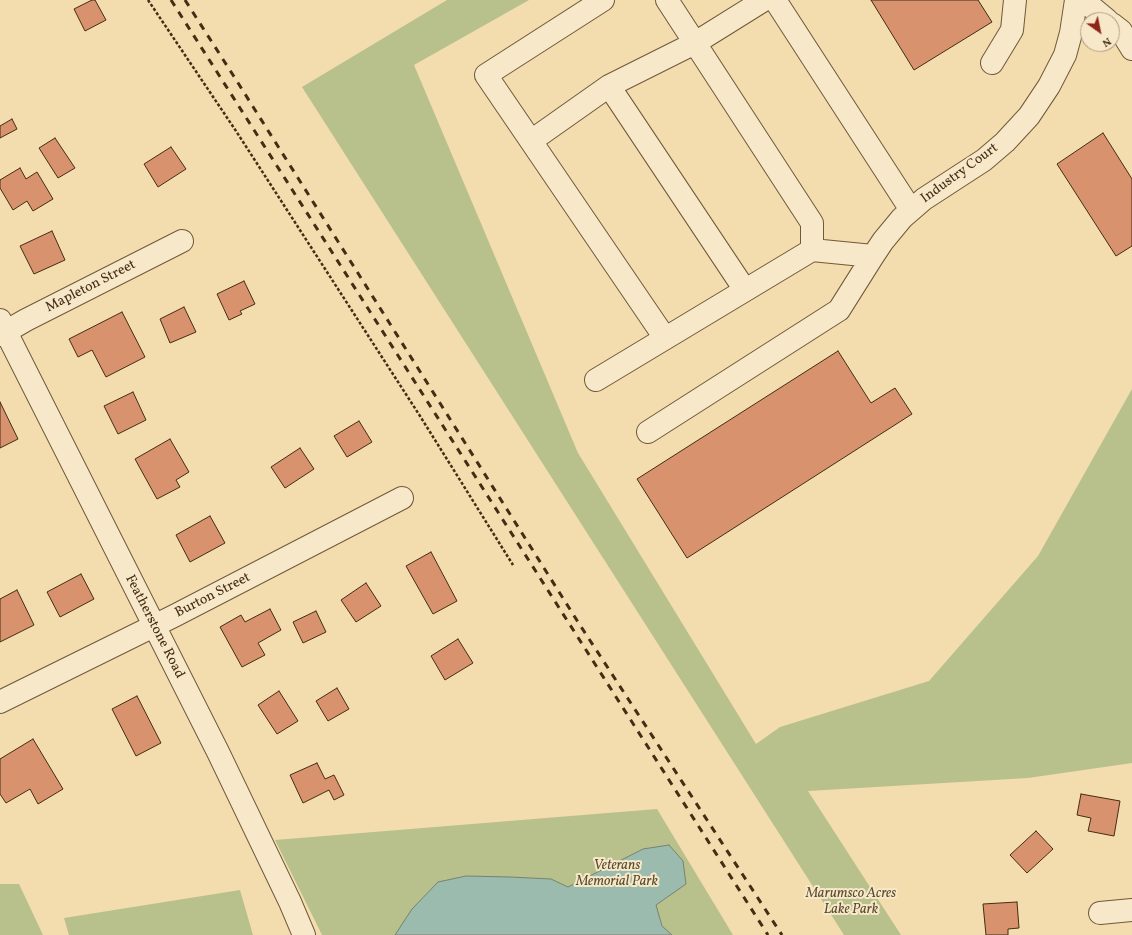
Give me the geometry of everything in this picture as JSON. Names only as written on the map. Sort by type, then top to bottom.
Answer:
[{"type":"street","points":[[604,0],[486,76],[665,338]]},
{"type":"street","points":[[668,0],[812,223],[812,250]]},
{"type":"street","points":[[531,141],[610,86],[695,43],[764,0]]},
{"type":"street","points":[[775,0],[911,210]]},
{"type":"street","points":[[992,64],[1012,30],[1015,0]]},
{"type":"street","name":"Industry Court","points":[[648,432],[839,310],[883,241],[902,218],[924,199],[984,160],[1005,142],[1029,116],[1049,86],[1065,55],[1071,33],[1076,0]]},
{"type":"street","points":[[1083,0],[1097,12]]},
{"type":"street","points":[[1120,30],[1132,49]]},
{"type":"street","points":[[610,86],[745,290]]},
{"type":"street","name":"Mapleton Street","points":[[2,329],[26,320],[182,241]]},
{"type":"street","points":[[596,380],[812,250],[873,256]]},
{"type":"street","name":"Featherstone Road","points":[[2,329],[218,752],[290,902],[304,935]]},
{"type":"street","name":"Burton Street","points":[[0,702],[154,626],[402,498]]},
{"type":"street","points":[[1100,913],[1132,910]]},
{"type":"path","points":[[148,0],[245,144],[513,565]]},
{"type":"green space","name":"Marumsco Acres Lake Park","points":[[447,0],[529,0],[414,65],[578,453],[756,744],[780,727],[929,681],[1038,556],[1132,389],[1132,763],[1028,778],[808,791],[901,935],[844,935],[302,87]]},
{"type":"green space","name":"Veterans Memorial Park","points":[[657,809],[733,935],[322,935],[275,840]]},
{"type":"green space","points":[[0,884],[19,884],[43,935],[0,935]]},
{"type":"green space","points":[[240,890],[253,935],[69,935],[64,918]]},
{"type":"shaded area","points":[[669,845],[683,861],[686,884],[656,905],[662,926],[672,935],[395,935],[412,909],[438,882],[466,876],[510,877],[551,879],[568,887],[643,849]]},
{"type":"building","points":[[95,0],[106,20],[85,31],[74,9]]},
{"type":"building","points":[[871,0],[978,0],[992,22],[914,70]]},
{"type":"building","points":[[12,119],[17,129],[0,138],[0,126]]},
{"type":"building","points":[[1103,133],[1132,179],[1132,246],[1116,256],[1057,164]]},
{"type":"building","points":[[55,138],[75,168],[58,178],[39,148]]},
{"type":"building","points":[[171,147],[186,169],[158,187],[144,164]]},
{"type":"building","points":[[20,168],[26,179],[37,172],[53,199],[33,211],[27,201],[13,210],[0,188],[0,180]]},
{"type":"building","points":[[52,231],[65,260],[34,274],[20,246]]},
{"type":"building","points":[[244,281],[255,304],[240,311],[242,314],[229,320],[217,294]]},
{"type":"building","points":[[184,307],[196,332],[170,343],[160,319]]},
{"type":"building","points":[[122,312],[145,357],[106,377],[92,350],[78,357],[69,339]]},
{"type":"building","points":[[838,351],[871,403],[895,388],[912,414],[687,558],[637,479]]},
{"type":"building","points":[[133,392],[146,420],[118,434],[104,406]]},
{"type":"building","points":[[0,402],[18,439],[0,448]]},
{"type":"building","points":[[359,421],[372,442],[347,457],[334,436]]},
{"type":"building","points":[[170,439],[189,472],[176,480],[180,487],[157,499],[135,459]]},
{"type":"building","points":[[300,448],[314,469],[285,488],[271,467]]},
{"type":"building","points":[[210,516],[225,543],[190,562],[176,535]]},
{"type":"building","points":[[431,552],[457,601],[433,614],[406,566]]},
{"type":"building","points":[[81,574],[94,599],[60,617],[47,592]]},
{"type":"building","points":[[366,583],[381,606],[356,622],[341,600]]},
{"type":"building","points":[[17,590],[34,625],[0,642],[0,599]]},
{"type":"building","points":[[270,609],[281,630],[258,643],[265,655],[242,667],[220,627],[241,615],[245,622]]},
{"type":"building","points":[[316,611],[326,632],[303,643],[293,622]]},
{"type":"building","points":[[458,639],[473,663],[445,680],[431,656]]},
{"type":"building","points":[[337,688],[349,709],[328,721],[316,701]]},
{"type":"building","points":[[279,691],[298,721],[277,734],[258,705]]},
{"type":"building","points":[[137,696],[161,743],[136,756],[112,709]]},
{"type":"building","points":[[33,739],[63,789],[38,804],[30,789],[6,803],[0,794],[0,759]]},
{"type":"building","points":[[317,763],[325,779],[334,775],[344,795],[334,800],[329,790],[303,803],[290,775]]},
{"type":"building","points":[[1081,794],[1120,801],[1114,836],[1088,831],[1091,818],[1077,815]]},
{"type":"building","points":[[1036,831],[1053,849],[1027,873],[1010,855]]},
{"type":"building","points":[[1017,902],[1019,928],[1008,929],[1008,935],[986,935],[983,904]]},
{"type":"railway","points":[[171,0],[768,935]]},
{"type":"railway","points":[[185,0],[578,622],[782,935]]}]
